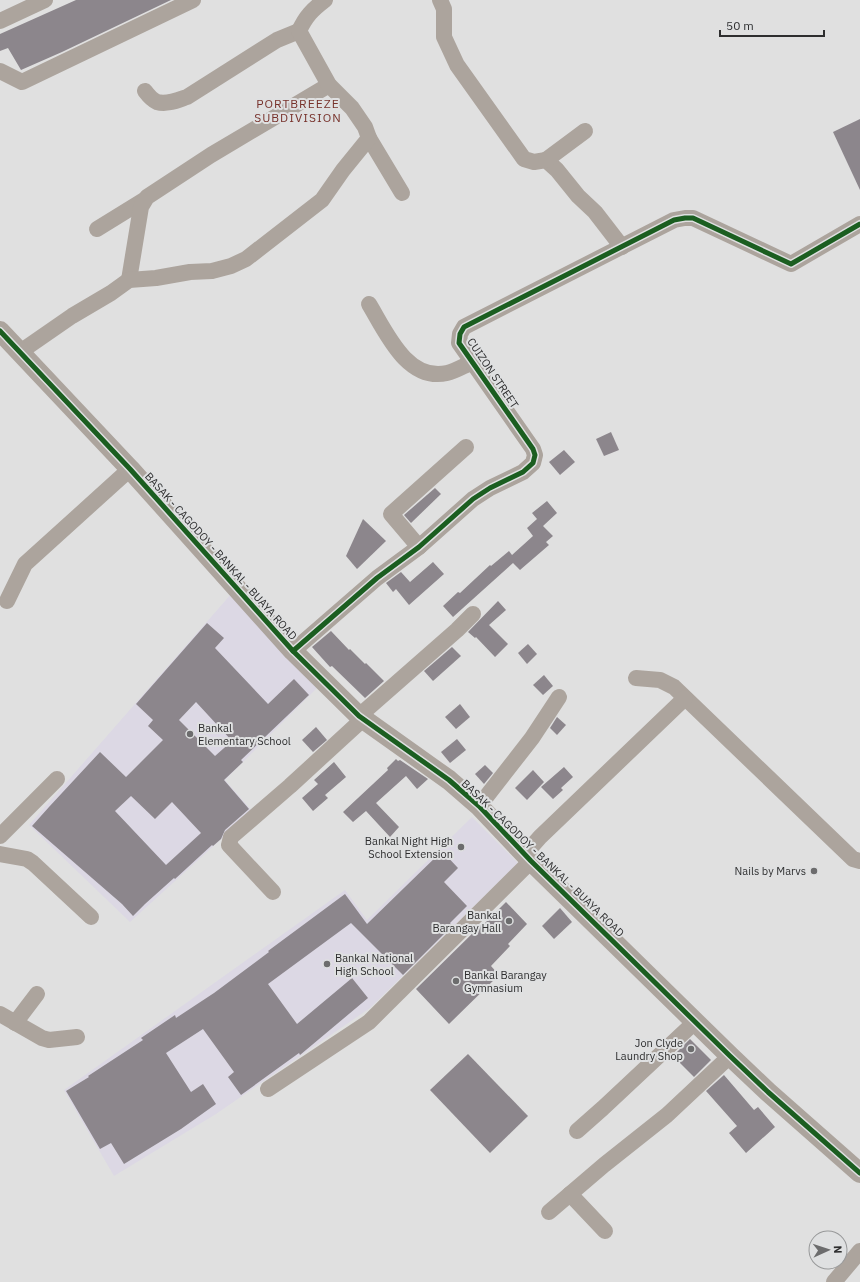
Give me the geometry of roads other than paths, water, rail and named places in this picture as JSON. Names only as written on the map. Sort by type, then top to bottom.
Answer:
[{"type":"street","points":[[0,21],[45,0]]},
{"type":"street","points":[[0,71],[22,82],[193,0]]},
{"type":"street","points":[[145,91],[158,102],[174,102],[186,97],[283,37],[299,31],[304,20],[313,9],[325,0]]},
{"type":"street","points":[[440,0],[444,9],[444,37],[457,65],[524,159],[534,162],[546,160],[585,131]]},
{"type":"street","points":[[299,31],[330,85],[352,108],[365,127],[369,138],[402,193]]},
{"type":"street","points":[[97,229],[144,200],[150,194],[211,155],[330,85]]},
{"type":"street","points":[[20,352],[72,316],[111,293],[129,280],[156,278],[190,272],[212,271],[232,266],[246,259],[322,200],[343,170],[369,138]]},
{"type":"street","points":[[546,160],[557,170],[578,196],[595,212],[622,247]]},
{"type":"street","points":[[129,280],[141,207],[144,200]]},
{"type":"street","name":"CUIZON STREET","points":[[293,652],[377,578],[419,547],[473,499],[490,488],[523,472],[533,463],[535,455],[534,449],[459,343],[460,334],[464,327],[674,220],[693,218],[791,264],[860,224]]},
{"type":"street","points":[[369,304],[400,354],[421,371],[432,374],[448,373],[473,362]]},
{"type":"street","name":"BASAK - CAGODOY - BANKAL - BUAYA ROAD","points":[[0,331],[130,469],[293,652],[361,718],[449,780],[479,806],[528,857],[730,1056],[768,1092],[860,1173]]},
{"type":"street","points":[[419,547],[391,514],[466,446]]},
{"type":"street","points":[[7,601],[25,564],[130,469]]},
{"type":"street","points":[[273,892],[229,845],[231,837],[290,786],[473,614]]},
{"type":"street","points":[[636,678],[660,680],[674,687],[853,859],[860,861]]},
{"type":"street","points":[[479,806],[532,738],[559,697]]},
{"type":"street","points":[[268,1089],[369,1022],[528,857],[540,837],[685,698]]},
{"type":"street","points":[[0,836],[57,779]]},
{"type":"street","points":[[0,854],[28,858],[91,917]]},
{"type":"street","points":[[15,1023],[37,994]]},
{"type":"street","points":[[0,1014],[42,1038],[49,1040],[77,1037]]},
{"type":"street","points":[[577,1131],[696,1021]]},
{"type":"street","points":[[549,1212],[666,1115],[730,1056]]},
{"type":"street","points":[[570,1194],[605,1231]]},
{"type":"street","points":[[834,1282],[860,1251]]},
{"type":"place","name":"Bankal Elementary School","points":[[190,734]]},
{"type":"place","name":"Bankal Night High School Extension","points":[[461,847]]},
{"type":"place","name":"Nails by Marvs","points":[[814,871]]},
{"type":"place","name":"Bankal Barangay Hall","points":[[509,921]]},
{"type":"place","name":"Bankal National High School","points":[[327,964]]},
{"type":"place","name":"Bankal Barangay Gymnasium","points":[[456,981]]},
{"type":"place","name":"Jon Clyde Laundry Shop","points":[[691,1049]]},
{"type":"district","name":"PORTBREEZE SUBDIVISION","points":[[298,110]]}]
